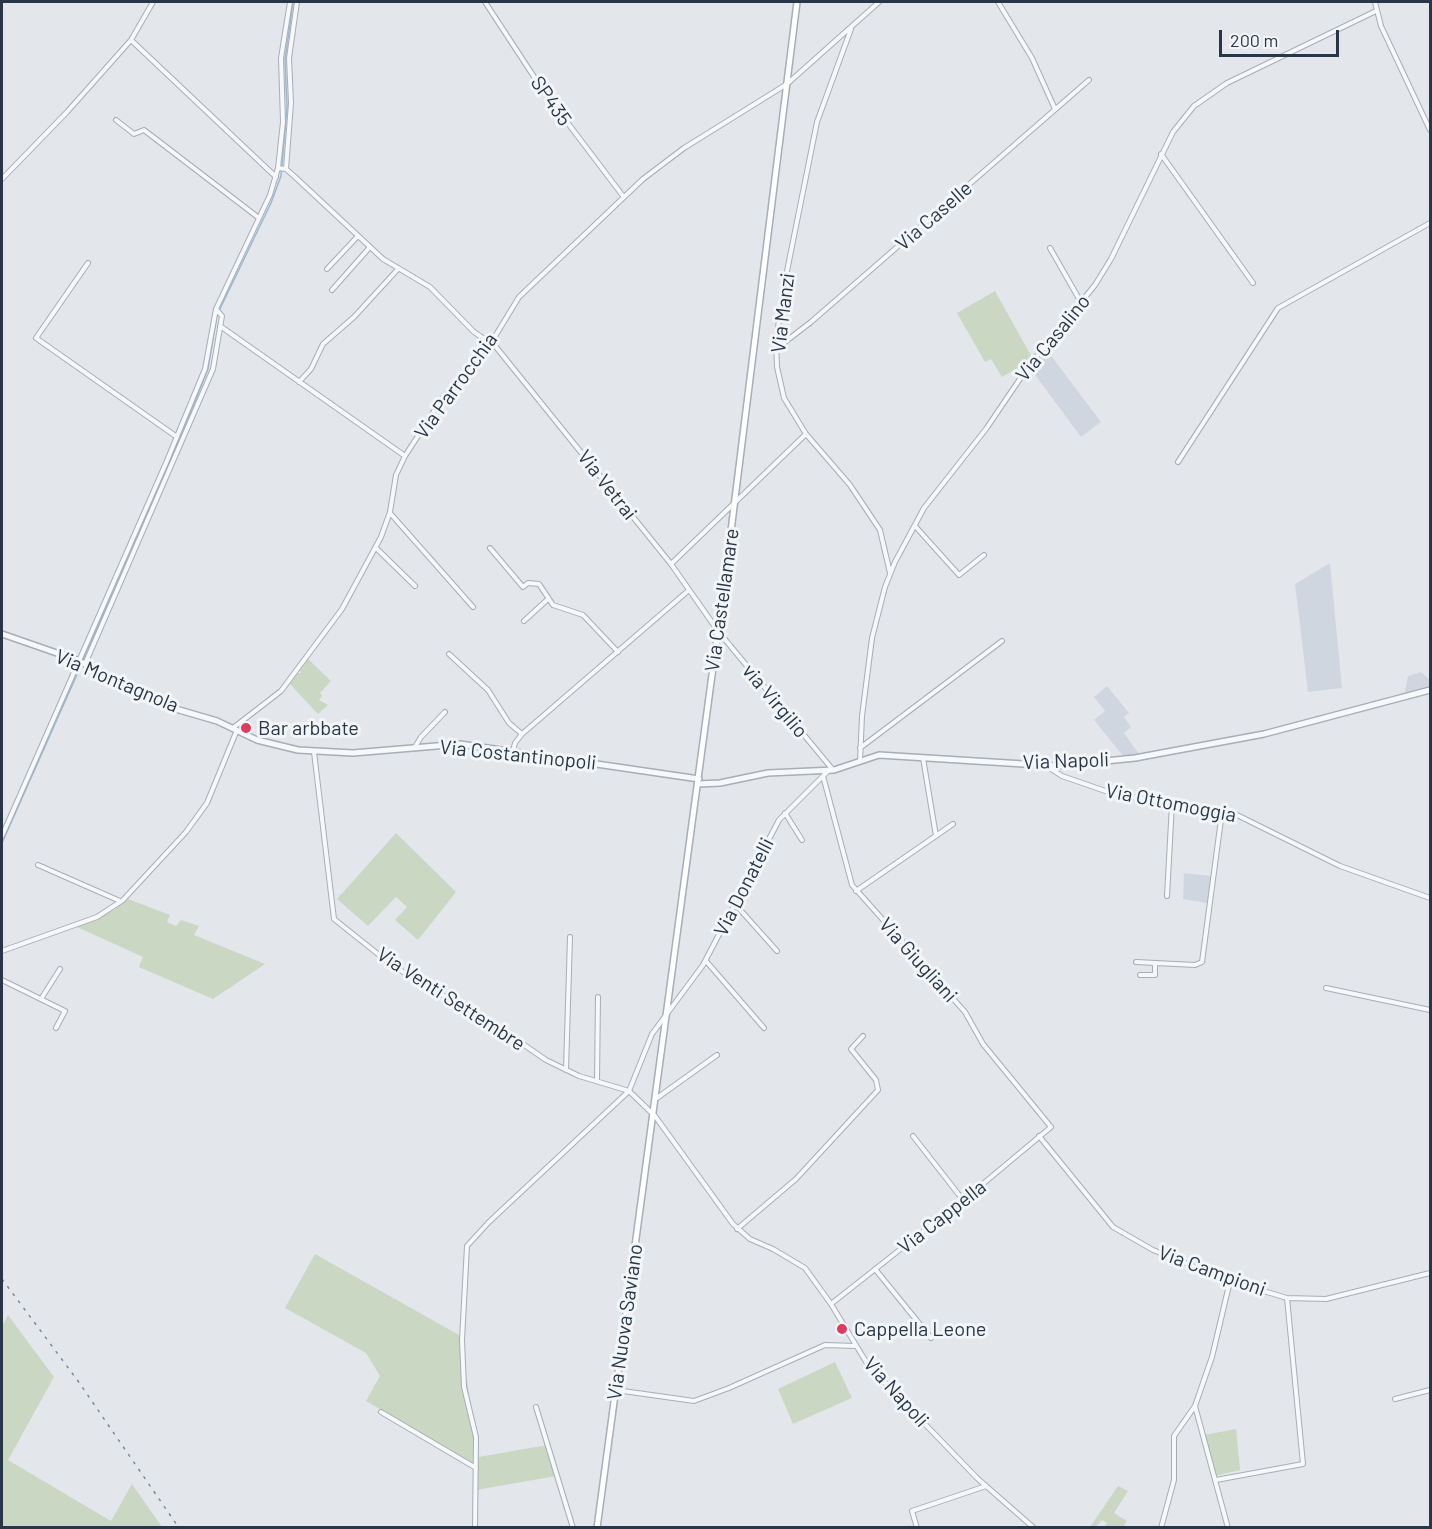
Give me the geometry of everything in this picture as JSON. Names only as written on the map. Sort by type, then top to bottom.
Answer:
[{"type":"main road","name":"Via Castellamare","points":[[654,1116],[735,503],[797,2]]},
{"type":"main road","name":"Via Nuova Saviano","points":[[597,1527],[654,1116]]},
{"type":"street","points":[[2,179],[67,112],[130,40],[153,2]]},
{"type":"street","points":[[282,169],[284,108],[281,58],[290,2]]},
{"type":"street","points":[[82,663],[205,369],[218,311],[276,177],[282,169],[291,114],[289,58],[297,2]]},
{"type":"street","name":"SP435","points":[[485,2],[548,97],[624,196]]},
{"type":"street","name":"Via Parrocchia","points":[[235,729],[273,699],[287,684],[342,609],[376,548],[390,512],[396,475],[405,456],[442,399],[491,343],[519,297],[624,196],[684,148],[787,84],[879,2]]},
{"type":"street","points":[[998,2],[1032,58],[1055,110]]},
{"type":"street","points":[[1375,2],[1376,11],[1431,130]]},
{"type":"street","name":"Via Casalino","points":[[860,761],[872,638],[890,573],[924,508],[986,429],[1028,368],[1082,304],[1112,259],[1161,154],[1183,119],[1210,93],[1312,40],[1376,11]]},
{"type":"street","name":"Via Manzi","points":[[851,27],[817,122],[784,286],[776,350],[784,398],[806,434],[850,485],[880,530],[890,573]]},
{"type":"street","points":[[130,40],[276,177]]},
{"type":"street","name":"Via Caselle","points":[[776,350],[1089,80]]},
{"type":"street","points":[[116,120],[134,134],[144,130],[259,218]]},
{"type":"street","points":[[1161,154],[1252,283]]},
{"type":"street","name":"Via Vetrai","points":[[282,169],[370,247],[398,269],[430,287],[474,332],[486,342],[491,343],[527,384],[671,564],[718,631]]},
{"type":"street","points":[[1178,462],[1278,308],[1431,223]]},
{"type":"street","points":[[327,268],[358,236]]},
{"type":"street","points":[[332,290],[370,247]]},
{"type":"street","points":[[1050,248],[1082,304]]},
{"type":"street","points":[[88,263],[36,338],[177,437]]},
{"type":"street","points":[[299,382],[311,369],[323,344],[354,317],[398,269]]},
{"type":"street","points":[[2,836],[213,369],[220,326],[218,311]]},
{"type":"street","points":[[220,326],[405,456]]},
{"type":"street","points":[[671,564],[806,434]]},
{"type":"street","points":[[390,512],[473,607]]},
{"type":"street","points":[[914,526],[959,575],[984,555]]},
{"type":"street","points":[[376,548],[415,586]]},
{"type":"street","points":[[490,548],[523,587],[528,583],[539,584],[553,605],[583,615],[618,652]]},
{"type":"street","points":[[513,752],[515,743],[522,734],[689,590]]},
{"type":"street","points":[[524,621],[548,599]]},
{"type":"street","name":"via Virgilio","points":[[718,631],[828,772]]},
{"type":"street","name":"Via Montagnola","points":[[2,634],[82,663],[156,702],[209,718],[235,729]]},
{"type":"street","points":[[860,748],[1002,641]]},
{"type":"street","points":[[449,654],[488,690],[509,723],[522,734]]},
{"type":"street","name":"Via Napoli","points":[[698,782],[720,783],[768,773],[828,772],[879,755],[1045,765],[1135,758],[1190,750],[1344,715],[1431,690]]},
{"type":"street","points":[[415,747],[421,737],[445,712]]},
{"type":"street","points":[[2,951],[97,917],[121,901],[179,840],[207,803],[235,729]]},
{"type":"street","name":"Via Costantinopoli","points":[[235,729],[256,740],[314,752],[362,753],[460,744],[698,782]]},
{"type":"street","name":"Via Venti Settembre","points":[[314,752],[334,919],[419,983],[487,1020],[524,1047],[566,1070],[629,1091],[654,1116]]},
{"type":"street","points":[[923,757],[936,836]]},
{"type":"street","name":"Via Ottomoggia","points":[[1045,765],[1062,776],[1114,795],[1222,812],[1258,823],[1340,867],[1431,898]]},
{"type":"street","name":"Via Donatelli","points":[[629,1091],[652,1034],[706,961],[779,820],[828,772]]},
{"type":"street","name":"Via Giugliani","points":[[828,772],[852,885],[965,1012],[983,1044],[1051,1127]]},
{"type":"street","points":[[1167,896],[1172,804]]},
{"type":"street","points":[[1136,962],[1195,965],[1202,962],[1222,812]]},
{"type":"street","points":[[785,813],[802,840]]},
{"type":"street","points":[[856,891],[953,824]]},
{"type":"street","points":[[38,865],[121,901]]},
{"type":"street","points":[[735,903],[777,951]]},
{"type":"street","points":[[566,1070],[570,937]]},
{"type":"street","points":[[706,961],[764,1028]]},
{"type":"street","points":[[1140,975],[1155,975],[1155,963]]},
{"type":"street","points":[[42,999],[60,969]]},
{"type":"street","points":[[2,980],[65,1011],[56,1028]]},
{"type":"street","points":[[1326,988],[1431,1010]]},
{"type":"street","points":[[597,997],[597,1081]]},
{"type":"street","points":[[737,1229],[796,1179],[879,1090],[876,1080],[851,1048],[863,1036]]},
{"type":"street","points":[[657,1098],[717,1055]]},
{"type":"street","points":[[475,1527],[476,1437],[464,1387],[462,1332],[467,1246],[489,1222],[629,1091]]},
{"type":"street","name":"Via Napoli","points":[[654,1116],[737,1229],[750,1239],[805,1268],[831,1304],[868,1365],[986,1486],[1034,1527]]},
{"type":"street","name":"Via Cappella","points":[[831,1304],[1051,1127]]},
{"type":"street","points":[[913,1136],[963,1200]]},
{"type":"street","name":"Via Campioni","points":[[1039,1136],[1113,1227],[1153,1250],[1230,1281],[1287,1298],[1326,1299],[1431,1273]]},
{"type":"street","points":[[875,1269],[931,1338]]},
{"type":"street","points":[[1161,1527],[1173,1480],[1174,1436],[1196,1406],[1212,1357],[1230,1281]]},
{"type":"street","points":[[1216,1480],[1302,1464],[1287,1298]]},
{"type":"street","points":[[616,1390],[694,1401],[729,1388],[825,1345],[857,1346]]},
{"type":"street","points":[[1395,1399],[1431,1390]]},
{"type":"street","points":[[1196,1406],[1228,1527]]},
{"type":"street","points":[[536,1407],[573,1527]]},
{"type":"street","points":[[381,1412],[477,1469]]},
{"type":"street","points":[[917,1527],[912,1511],[986,1486]]},
{"type":"shaded area","points":[[1046,349],[1101,422],[1081,437],[1030,368]]},
{"type":"shaded area","points":[[1330,563],[1342,688],[1308,692],[1295,584]]},
{"type":"shaded area","points":[[1421,672],[1430,680],[1430,689],[1404,697],[1408,676]]},
{"type":"shaded area","points":[[1107,686],[1129,713],[1124,717],[1131,727],[1124,733],[1139,754],[1123,756],[1094,720],[1105,711],[1094,697]]},
{"type":"shaded area","points":[[1184,873],[1211,876],[1207,903],[1183,899]]},
{"type":"green space","points":[[995,291],[1033,359],[1002,377],[991,359],[985,362],[957,313]]},
{"type":"green space","points":[[308,659],[331,681],[320,693],[322,696],[319,700],[328,705],[318,714],[290,684],[298,673],[301,673]]},
{"type":"green space","points":[[396,833],[456,892],[418,940],[395,920],[407,907],[396,897],[368,926],[337,899]]},
{"type":"green space","points":[[128,899],[170,915],[167,922],[176,926],[181,920],[199,926],[194,935],[265,964],[213,999],[139,967],[143,957],[77,927],[114,910]]},
{"type":"green space","points":[[315,1254],[459,1335],[462,1379],[467,1380],[479,1457],[547,1445],[556,1476],[476,1490],[477,1463],[472,1463],[366,1401],[380,1376],[366,1353],[285,1308]]},
{"type":"green space","points":[[8,1315],[54,1377],[8,1460],[111,1521],[132,1484],[162,1527],[2,1527],[2,1326]]},
{"type":"green space","points":[[835,1362],[852,1398],[793,1424],[778,1389]]},
{"type":"green space","points":[[1236,1429],[1240,1470],[1215,1476],[1204,1435]]},
{"type":"green space","points":[[1118,1486],[1128,1491],[1114,1513],[1127,1521],[1123,1527],[1105,1526],[1107,1523],[1102,1520],[1096,1527],[1090,1527]]},
{"type":"waterway","points":[[156,497],[208,369],[217,315],[271,203],[281,176],[287,107],[285,60],[293,2]]},
{"type":"waterway","points":[[83,659],[148,515]]},
{"type":"waterway","points":[[2,843],[79,670]]},
{"type":"railway","points":[[2,1279],[78,1381],[179,1528]]},
{"type":"place","name":"Bar arbbate","points":[[246,728]]},
{"type":"place","name":"Cappella Leone","points":[[842,1329]]}]
